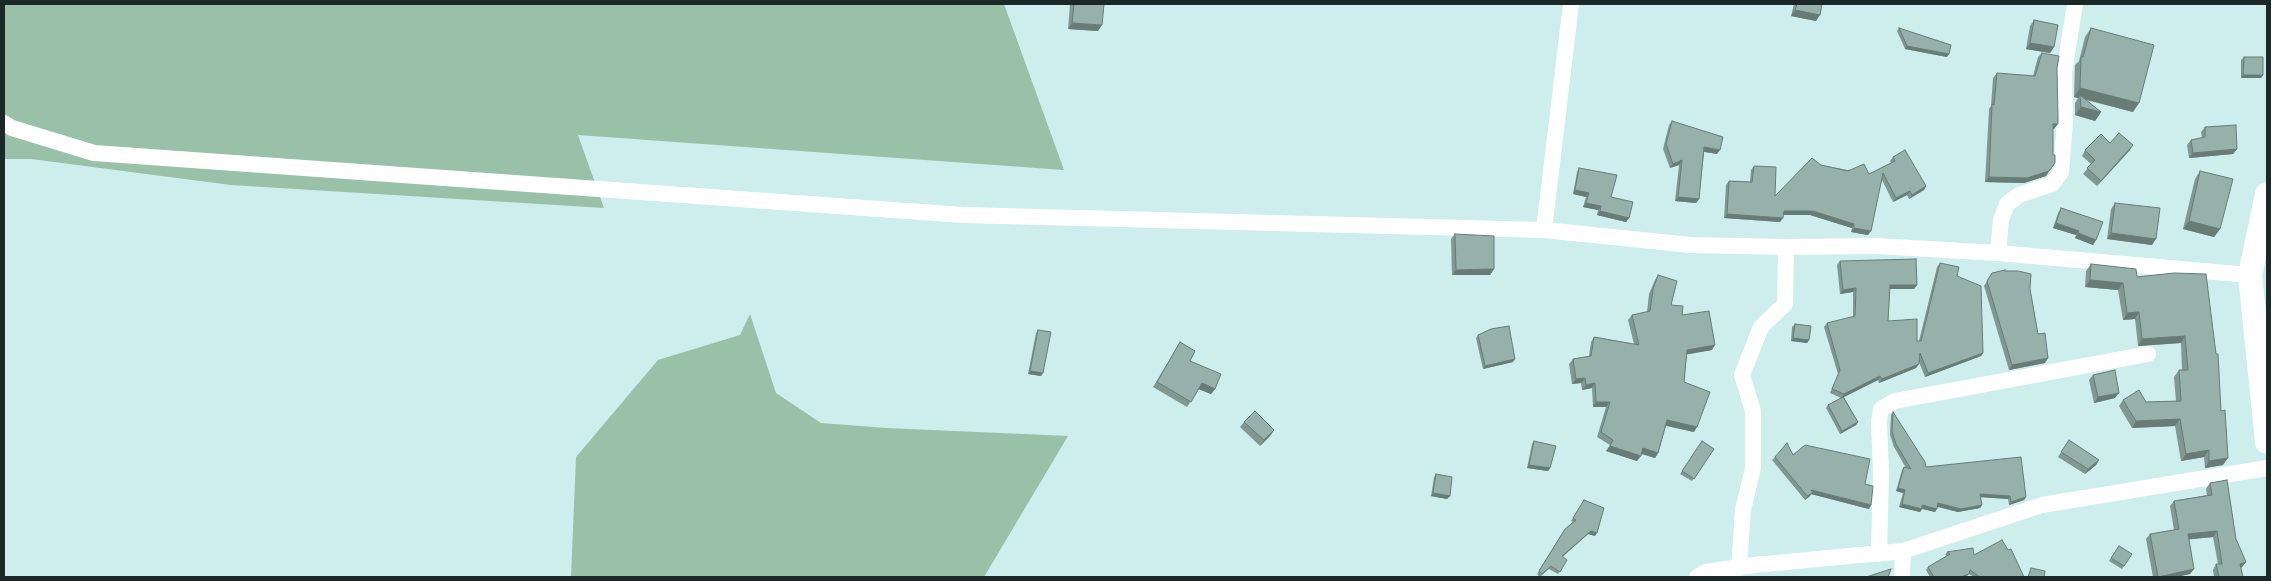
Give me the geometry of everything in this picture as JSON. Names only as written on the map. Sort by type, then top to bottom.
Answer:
[{"type":"main road","points":[[2266,208],[2250,275],[2263,347],[2267,442]]},
{"type":"street","points":[[1544,230],[1571,4]]},
{"type":"street","points":[[1998,253],[2001,220],[2007,204],[2019,195],[2052,184],[2062,172],[2066,122],[2064,73],[2075,4]]},
{"type":"street","points":[[6,127],[94,152],[964,215],[1544,230],[1691,244],[1786,247],[1877,246],[1998,253],[2250,275]]},
{"type":"street","points":[[1739,568],[1743,510],[1753,468],[1753,411],[1742,375],[1761,328],[1785,304],[1786,247]]},
{"type":"street","points":[[1879,554],[1881,472],[1878,421],[1881,409],[1895,401],[2148,354]]},
{"type":"street","points":[[1697,577],[1706,572],[1903,551],[2042,505],[2267,468]]},
{"type":"street","points":[[1902,577],[1903,551]]},
{"type":"green space","points":[[4,4],[1004,4],[1064,170],[578,135],[604,208],[231,185],[31,159],[4,159]]},
{"type":"green space","points":[[750,314],[776,393],[821,423],[886,428],[1068,436],[984,577],[571,577],[576,457],[658,360],[740,335]]},
{"type":"building","points":[[1074,4],[1104,4],[1102,25],[1072,23]]},
{"type":"building","points":[[1797,4],[1822,4],[1820,15],[1795,10]]},
{"type":"building","points":[[2034,20],[2058,25],[2054,47],[2030,43]]},
{"type":"building","points":[[1899,28],[1951,45],[1949,54],[1907,46]]},
{"type":"building","points":[[2091,28],[2154,45],[2139,103],[2080,88],[2081,57],[2083,57]]},
{"type":"building","points":[[2042,53],[2059,56],[2057,68],[2058,124],[2053,124],[2053,155],[2055,155],[2055,163],[2049,171],[2027,178],[1989,177],[1992,104],[1994,105],[1997,73],[2035,76]]},
{"type":"building","points":[[2244,57],[2263,57],[2263,75],[2243,75]]},
{"type":"building","points":[[2080,95],[2101,112],[2081,107]]},
{"type":"building","points":[[1672,121],[1723,137],[1720,150],[1704,147],[1699,199],[1678,197],[1682,160],[1673,164],[1666,144]]},
{"type":"building","points":[[2236,125],[2237,149],[2193,153],[2191,140],[2205,137],[2205,127]]},
{"type":"building","points":[[2119,133],[2133,145],[2101,181],[2087,168],[2095,160],[2085,150],[2101,134],[2110,143]]},
{"type":"building","points":[[1905,150],[1926,186],[1912,195],[1910,191],[1896,198],[1883,173],[1871,231],[1854,228],[1854,224],[1813,211],[1784,211],[1783,218],[1727,214],[1729,181],[1752,182],[1754,166],[1776,167],[1775,196],[1812,158],[1821,165],[1848,171],[1864,164],[1869,174],[1895,161],[1893,157]]},
{"type":"building","points":[[1579,168],[1617,175],[1611,197],[1633,202],[1629,218],[1600,211],[1601,206],[1586,203],[1589,193],[1575,190]]},
{"type":"building","points":[[2200,171],[2233,179],[2220,229],[2189,221]]},
{"type":"building","points":[[2115,203],[2160,208],[2156,239],[2111,233]]},
{"type":"building","points":[[2061,208],[2103,222],[2096,240],[2078,233],[2079,231],[2056,223]]},
{"type":"building","points":[[1455,234],[1494,236],[1494,269],[1456,270]]},
{"type":"building","points":[[1916,259],[1917,285],[1890,285],[1888,321],[1917,319],[1917,341],[1921,341],[1940,263],[1959,267],[1957,276],[1981,286],[1983,353],[1928,373],[1920,353],[1919,364],[1882,379],[1880,376],[1844,394],[1832,389],[1840,370],[1827,323],[1855,316],[1856,288],[1843,290],[1840,261]]},
{"type":"building","points":[[2091,264],[2136,269],[2137,277],[2174,273],[2206,274],[2216,354],[2218,354],[2221,411],[2225,410],[2228,458],[2209,461],[2209,450],[2186,454],[2180,419],[2136,421],[2123,400],[2139,390],[2146,402],[2181,401],[2179,370],[2188,370],[2185,336],[2142,339],[2139,312],[2127,313],[2123,283],[2090,280]]},
{"type":"building","points":[[2005,270],[2031,274],[2030,289],[2038,334],[2045,333],[2048,358],[2012,365],[1987,281],[1992,273]]},
{"type":"building","points":[[1658,275],[1677,281],[1671,305],[1683,306],[1682,315],[1709,311],[1715,345],[1687,350],[1684,382],[1710,392],[1697,427],[1667,420],[1658,453],[1643,448],[1641,456],[1610,446],[1613,440],[1601,432],[1610,402],[1596,402],[1595,383],[1586,385],[1585,378],[1576,379],[1573,359],[1591,356],[1594,337],[1639,345],[1632,315],[1650,311],[1653,289]]},
{"type":"building","points":[[1795,324],[1811,326],[1809,340],[1793,338]]},
{"type":"building","points":[[1509,326],[1515,359],[1485,366],[1478,335],[1491,329]]},
{"type":"building","points":[[1038,330],[1051,332],[1043,373],[1030,371]]},
{"type":"building","points":[[1180,342],[1195,351],[1190,361],[1221,374],[1215,389],[1202,383],[1191,402],[1157,382]]},
{"type":"building","points":[[2115,370],[2119,393],[2098,397],[2093,375]]},
{"type":"building","points":[[1843,397],[1858,422],[1842,431],[1828,405]]},
{"type":"building","points":[[1255,411],[1274,430],[1264,440],[1244,422]]},
{"type":"building","points":[[1893,412],[1925,462],[1926,467],[2021,457],[2026,497],[2011,502],[2010,496],[1980,494],[1982,505],[1961,509],[1938,503],[1937,509],[1922,505],[1922,509],[1902,504],[1905,490],[1898,488],[1904,467],[1911,469],[1896,444],[1892,432]]},
{"type":"building","points":[[2069,440],[2099,460],[2088,469],[2061,452]]},
{"type":"building","points":[[1534,441],[1556,446],[1550,468],[1529,465]]},
{"type":"building","points":[[1702,441],[1714,449],[1694,479],[1682,471]]},
{"type":"building","points":[[1787,443],[1793,455],[1805,445],[1870,459],[1865,484],[1873,486],[1871,505],[1811,490],[1813,493],[1807,496],[1775,457]]},
{"type":"building","points":[[1436,474],[1452,477],[1450,496],[1433,493]]},
{"type":"building","points":[[2227,480],[2236,539],[2246,562],[2240,564],[2243,577],[2219,577],[2216,564],[2222,564],[2217,531],[2188,534],[2194,569],[2158,577],[2150,534],[2179,529],[2174,501],[2212,495],[2210,483]]},
{"type":"building","points":[[1584,500],[1604,508],[1597,533],[1591,531],[1562,556],[1567,560],[1560,572],[1551,566],[1542,574],[1539,571],[1565,529],[1576,520],[1573,518]]},
{"type":"building","points":[[2002,540],[2008,550],[2011,549],[2024,577],[1980,577],[1970,570],[1969,574],[1961,577],[1934,577],[1928,567],[1950,554],[1947,552],[1973,548],[1974,555]]},
{"type":"building","points":[[2119,546],[2132,554],[2124,566],[2111,558]]},
{"type":"building","points":[[2031,568],[2045,571],[2044,577],[2028,577]]},
{"type":"building","points":[[1891,569],[1888,577],[1866,577]]}]
